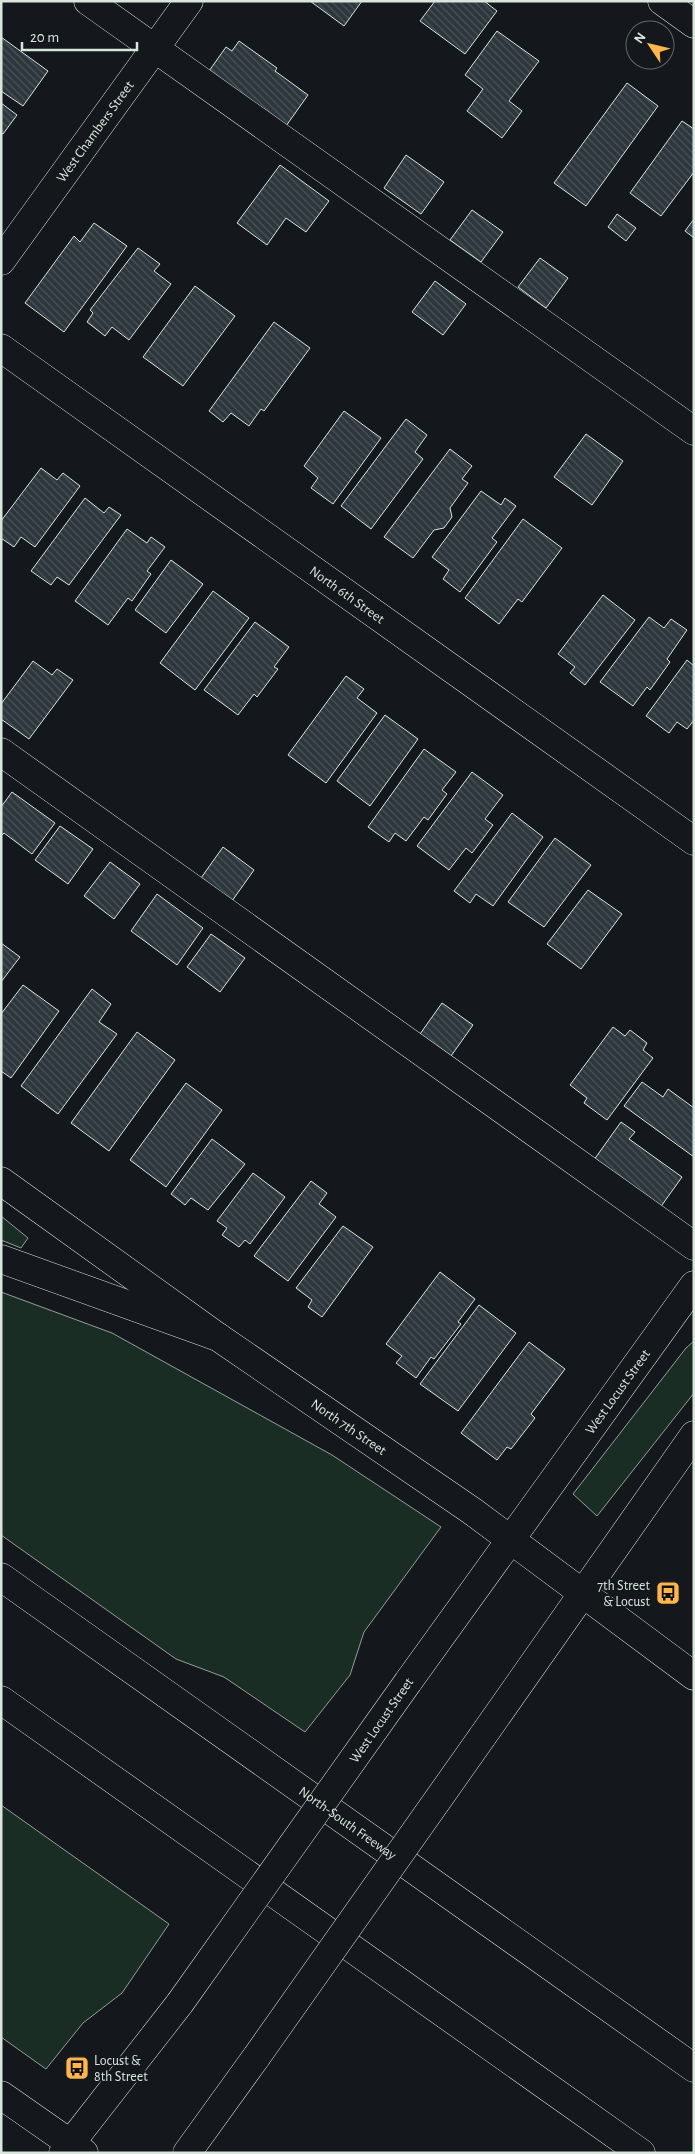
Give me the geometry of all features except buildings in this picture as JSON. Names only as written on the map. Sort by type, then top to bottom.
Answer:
[{"type":"main road","points":[[88,1],[694,431]]},
{"type":"main road","name":"West Chambers Street","points":[[1,262],[189,1]]},
{"type":"main road","points":[[662,1],[694,24]]},
{"type":"main road","name":"North 6th Street","points":[[1,348],[694,841]]},
{"type":"main road","points":[[1,752],[694,1246]]},
{"type":"main road","name":"North 7th Street","points":[[1,1181],[218,1337],[472,1511],[694,1676]]},
{"type":"main road","points":[[1,1259],[218,1337]]},
{"type":"main road","name":"West Locust Street","points":[[72,2150],[180,2003],[694,1284]]},
{"type":"main road","points":[[187,2153],[694,1435]]},
{"type":"main road","name":"North-South Freeway","points":[[1,1577],[694,2068]]},
{"type":"main road","points":[[1,1700],[641,2153]]},
{"type":"main road","points":[[1,2095],[72,2150]]},
{"type":"green space","points":[[1,1216],[28,1238],[21,1248],[1,1240]]},
{"type":"green space","points":[[1,1292],[112,1333],[332,1455],[441,1527],[364,1632],[350,1675],[305,1732],[224,1677],[176,1659],[1,1535]]},
{"type":"green space","points":[[694,1341],[694,1393],[597,1516],[573,1494],[686,1348]]},
{"type":"green space","points":[[1,1805],[169,1924],[122,1993],[83,2023],[46,2069],[1,2037]]},
{"type":"place","name":"7th Street & Locust","points":[[668,1593]]},
{"type":"place","name":"Locust & 8th Street","points":[[77,2068]]}]
